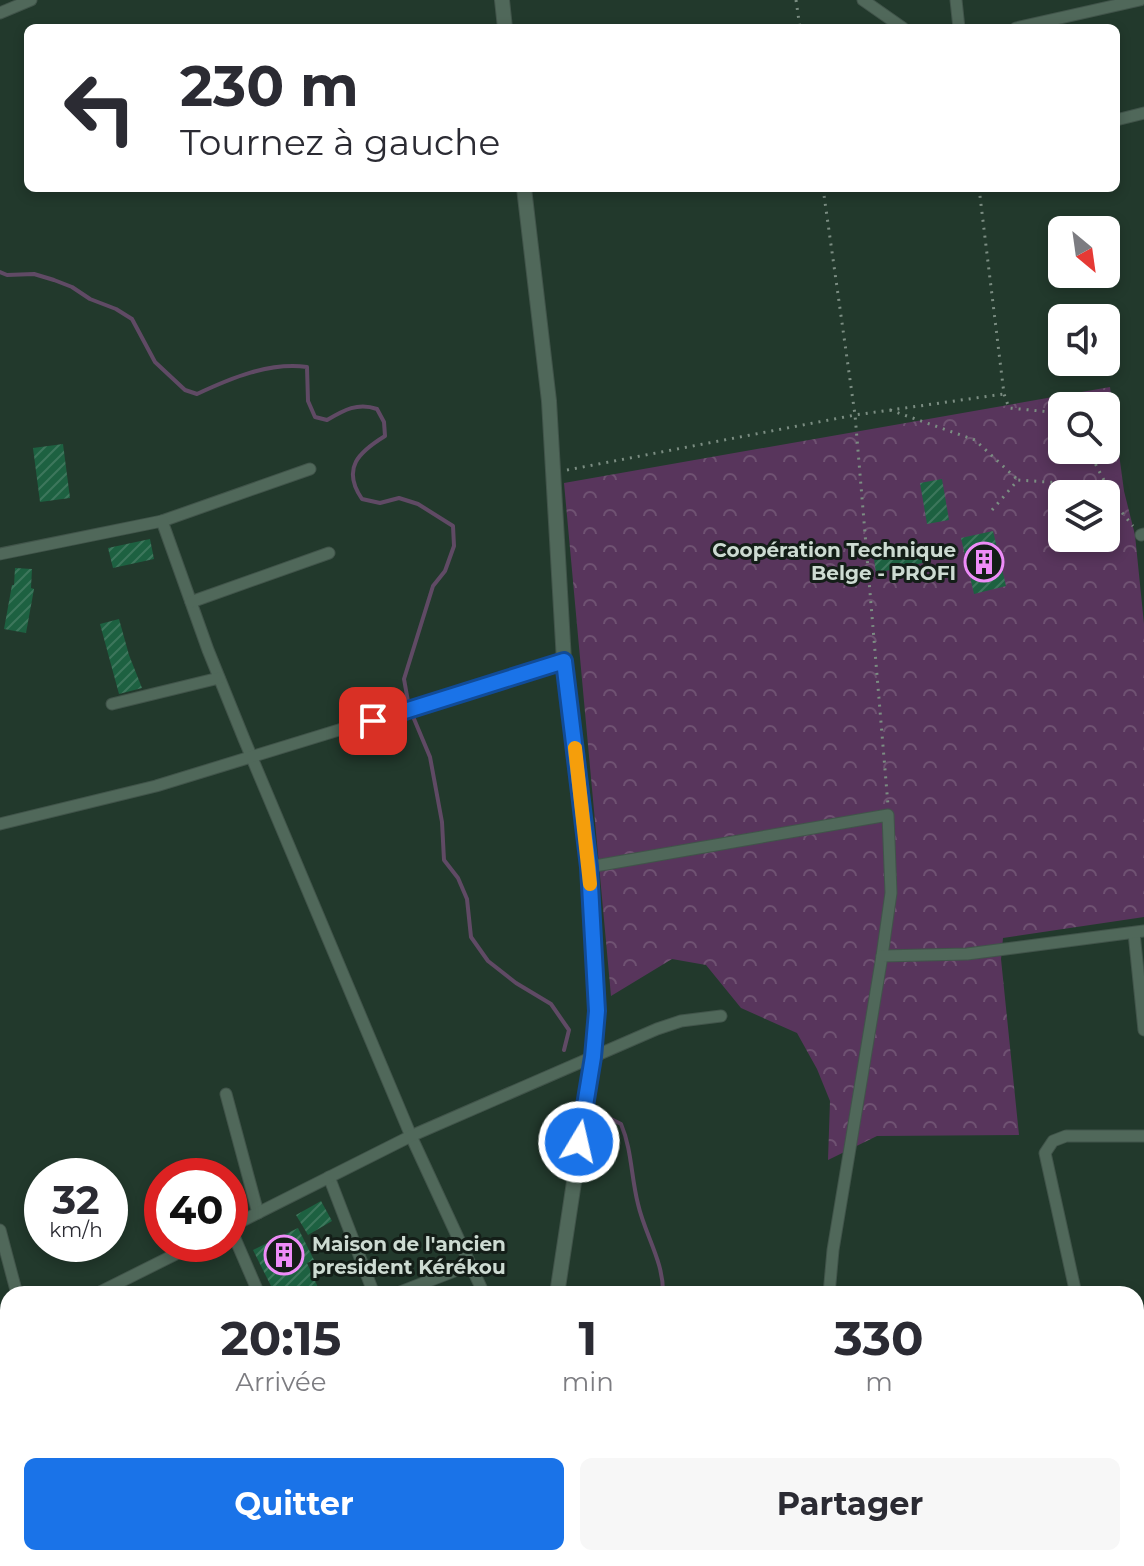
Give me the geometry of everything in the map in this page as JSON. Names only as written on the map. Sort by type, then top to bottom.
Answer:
[{"type":"street","points":[[0,13],[31,0]]},
{"type":"street","points":[[502,0],[505,24]]},
{"type":"street","points":[[863,0],[897,24]]},
{"type":"street","points":[[956,0],[959,24]]},
{"type":"street","points":[[1034,24],[1140,0]]},
{"type":"street","points":[[1120,119],[1144,113]]},
{"type":"street","points":[[524,192],[549,401],[564,661],[589,867],[597,1011],[593,1057],[558,1286]]},
{"type":"street","points":[[0,554],[162,521],[310,469]]},
{"type":"street","points":[[162,521],[251,757],[411,1136],[480,1286]]},
{"type":"street","points":[[191,602],[329,553]]},
{"type":"street","points":[[0,824],[156,786],[564,661]]},
{"type":"street","points":[[112,704],[219,678]]},
{"type":"street","points":[[589,867],[888,815],[891,893],[830,1286]]},
{"type":"street","points":[[882,956],[967,954],[1139,932],[1144,1030]]},
{"type":"street","points":[[256,1286],[230,1227],[411,1136],[593,1057],[681,1021],[721,1016]]},
{"type":"street","points":[[226,1094],[258,1213]]},
{"type":"street","points":[[1074,1286],[1045,1153],[1053,1141],[1066,1136],[1144,1136]]},
{"type":"street","points":[[329,1177],[371,1286]]},
{"type":"street","points":[[0,1230],[15,1286]]},
{"type":"street","points":[[112,1286],[160,1262]]},
{"type":"street","points":[[416,1286],[470,1265]]},
{"type":"path","points":[[796,0],[799,24]]},
{"type":"path","points":[[824,192],[855,415],[888,815]]},
{"type":"path","points":[[979,192],[1004,394],[1009,408],[1048,412]]},
{"type":"path","points":[[555,472],[855,415],[1004,394]]},
{"type":"path","points":[[890,410],[975,440],[1018,480],[1048,482]]},
{"type":"path","points":[[992,510],[1018,480]]},
{"type":"path","points":[[1120,510],[1142,535]]},
{"type":"green space","points":[[1110,387],[1111,392],[1082,392]]},
{"type":"green space","points":[[1048,398],[1048,464],[1120,464],[1120,461],[1135,535],[1144,624],[1144,917],[1003,938],[1001,959],[1019,1135],[877,1136],[828,1160],[830,1101],[797,1033],[741,1008],[706,965],[672,959],[611,996],[564,483]]},
{"type":"building","points":[[63,444],[70,498],[40,502],[33,448]]},
{"type":"building","points":[[942,479],[949,520],[927,524],[920,483]]},
{"type":"building","name":"Coopération Technique Belge - PROFI","points":[[993,531],[1006,586],[974,594],[961,538]]},
{"type":"building","points":[[150,539],[154,559],[113,568],[108,548]]},
{"type":"building","points":[[920,550],[923,563],[876,573],[874,559]]},
{"type":"building","points":[[15,568],[32,569],[31,588],[34,589],[26,633],[4,629]]},
{"type":"building","points":[[119,619],[142,688],[119,694],[100,624]]},
{"type":"building","points":[[321,1201],[332,1221],[308,1235],[296,1215]]},
{"type":"building","name":"Maison de l'ancien president Kérékou","points":[[298,1228],[314,1260],[307,1263],[317,1286],[271,1286],[253,1250]]},
{"type":"waterway","points":[[0,272],[7,275],[34,274],[54,280],[132,319],[155,362],[185,390],[197,394],[264,369],[307,367],[308,401],[315,417],[327,420],[357,407],[377,409],[384,422],[385,436],[367,448],[353,470],[356,488],[362,499],[380,503],[399,498],[418,504],[453,526],[454,546],[445,571],[433,586],[404,679],[409,707],[430,757],[442,822],[444,860],[458,878],[467,899],[471,937],[488,961],[551,1004],[569,1030],[564,1050]]},
{"type":"waterway","points":[[607,1117],[621,1124],[625,1134],[638,1204],[662,1286]]},
{"type":"slow traffic","points":[[575,748],[590,884]]},
{"type":"place","name":"Coopération Technique Belge - PROFI","points":[[984,562]]},
{"type":"place","name":"Maison de l'ancien president Kérékou","points":[[284,1255]]},
{"type":"route","points":[[373,721],[564,661],[589,867],[597,1011],[579,1142]]}]
